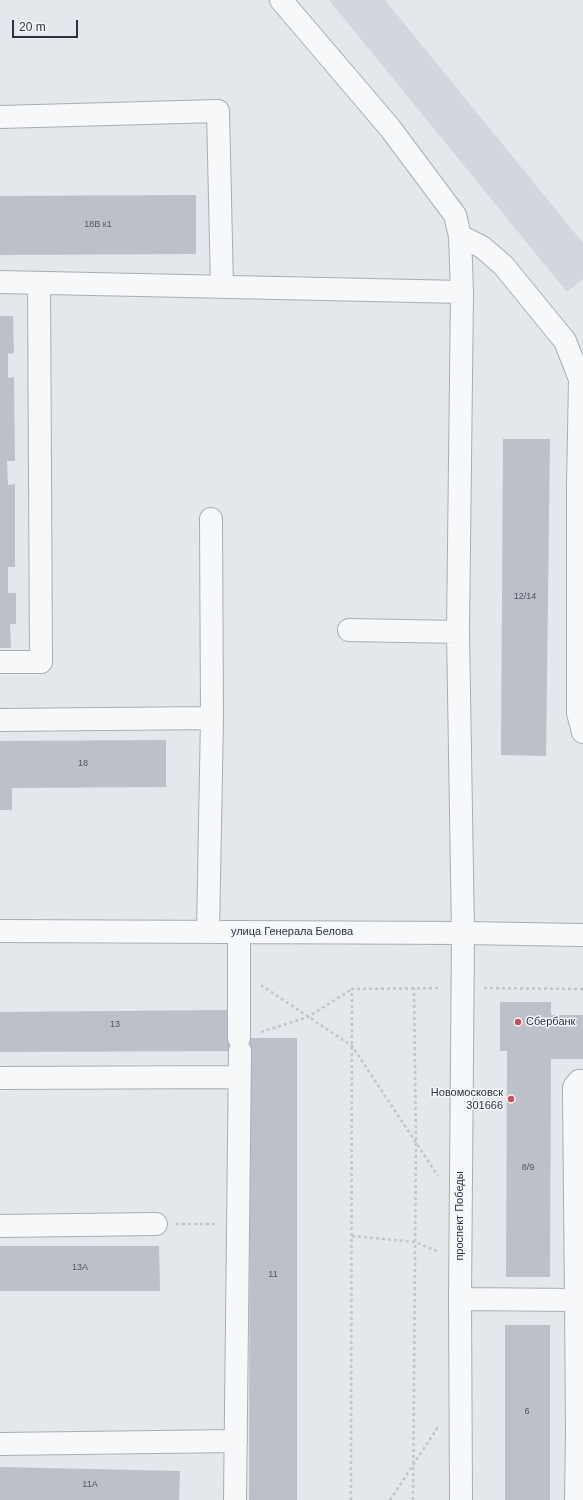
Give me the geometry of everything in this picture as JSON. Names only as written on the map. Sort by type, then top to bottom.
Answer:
[{"type":"street","name":"проспект Победы","points":[[281,0],[390,128],[455,216],[460,236],[462,292],[458,632],[463,933],[460,1260],[461,1500]]},
{"type":"street","points":[[0,117],[218,111],[222,287]]},
{"type":"street","points":[[460,236],[482,247],[503,265],[565,340],[582,379],[578,713],[583,732]]},
{"type":"street","points":[[0,282],[462,292]]},
{"type":"street","points":[[0,662],[42,662],[39,283]]},
{"type":"street","points":[[208,932],[212,718],[211,519]]},
{"type":"street","points":[[349,630],[458,632]]},
{"type":"street","points":[[0,720],[212,718]]},
{"type":"street","name":"улица Генерала Белова","points":[[0,931],[583,935]]},
{"type":"street","points":[[235,1500],[239,932]]},
{"type":"street","points":[[0,1078],[239,1078]]},
{"type":"street","points":[[576,1500],[580,1433],[580,1300],[574,1087],[580,1081],[583,1081]]},
{"type":"street","points":[[0,1226],[156,1224]]},
{"type":"street","points":[[460,1299],[580,1300]]},
{"type":"street","points":[[0,1444],[236,1441]]},
{"type":"path","points":[[239,971],[352,1046],[440,1179]]},
{"type":"path","points":[[413,1500],[416,1142],[414,988]]},
{"type":"path","points":[[239,1044],[308,1017],[352,989],[583,989]]},
{"type":"path","points":[[351,1500],[352,989]]},
{"type":"path","points":[[156,1224],[238,1224]]},
{"type":"path","points":[[352,1236],[415,1242],[460,1260]]},
{"type":"path","points":[[390,1500],[439,1426]]},
{"type":"shaded area","points":[[329,0],[385,0],[583,243],[583,279],[567,292]]},
{"type":"building","points":[[196,195],[196,254],[0,255],[0,196]]},
{"type":"building","points":[[0,316],[13,316],[14,353],[8,354],[8,378],[14,377],[15,461],[7,461],[8,485],[15,484],[15,567],[8,567],[8,593],[16,593],[16,624],[10,624],[11,648],[0,648]]},
{"type":"building","points":[[503,439],[550,439],[546,756],[501,755]]},
{"type":"building","points":[[166,740],[166,787],[12,788],[12,810],[0,810],[0,741]]},
{"type":"building","points":[[500,1002],[551,1002],[551,1015],[583,1015],[583,1059],[551,1059],[550,1277],[506,1277],[507,1051],[500,1051]]},
{"type":"building","points":[[229,1010],[230,1038],[297,1038],[297,1500],[249,1500],[250,1051],[0,1052],[0,1012]]},
{"type":"building","points":[[0,1246],[159,1246],[160,1291],[0,1291]]},
{"type":"building","points":[[505,1325],[550,1325],[550,1500],[505,1500]]},
{"type":"building","points":[[0,1467],[180,1471],[179,1500],[0,1500]]},
{"type":"place","name":"Сбербанк","points":[[518,1022]]},
{"type":"place","name":"Новомосковск 301666","points":[[511,1099]]}]
